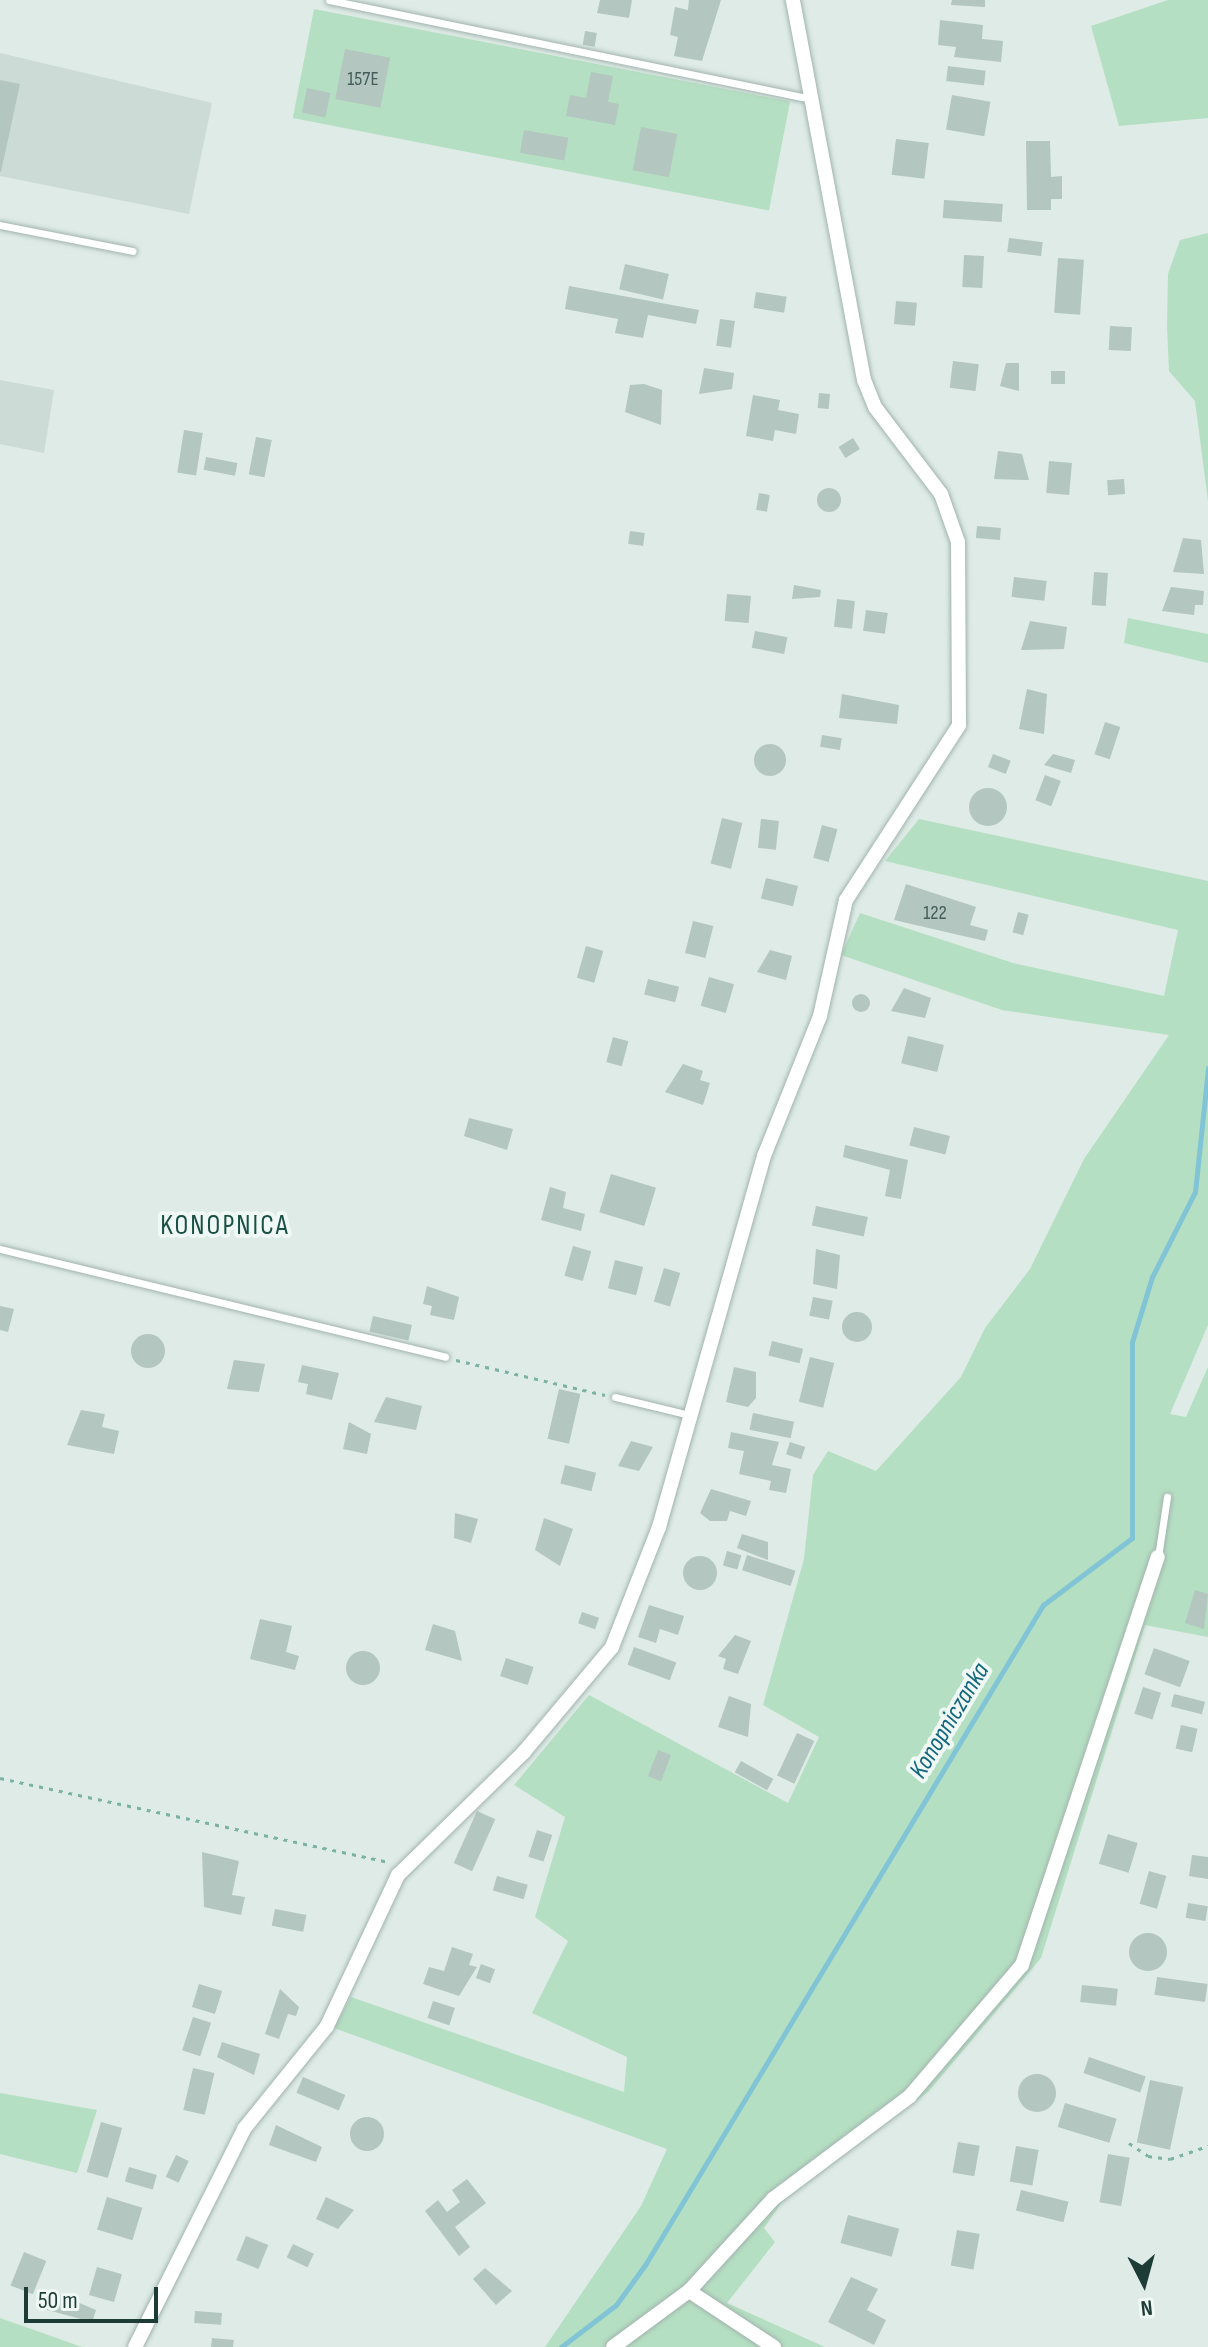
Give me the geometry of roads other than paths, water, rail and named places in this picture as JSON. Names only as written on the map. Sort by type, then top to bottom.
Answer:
[{"type":"street","points":[[135,2347],[244,2129],[327,2026],[379,1904],[405,1868],[524,1752],[612,1647],[659,1527],[764,1156],[820,1016],[846,900],[959,725],[958,542],[941,494],[875,407],[864,380],[815,99],[793,0]]},
{"type":"street","points":[[613,2347],[689,2291],[773,2199],[910,2096],[1022,1965],[1158,1557]]},
{"type":"street","points":[[689,2291],[774,2347]]},
{"type":"lane","points":[[329,0],[815,99]]},
{"type":"lane","points":[[0,225],[132,251]]},
{"type":"lane","points":[[0,1249],[445,1357]]},
{"type":"lane","points":[[615,1397],[690,1415]]},
{"type":"lane","points":[[1158,1557],[1167,1497]]},
{"type":"waterway","name":"Konopniczanka","points":[[561,2347],[616,2305],[645,2265],[1043,1605],[1132,1538],[1132,1342],[1152,1277],[1195,1192],[1208,1068]]},
{"type":"district","name":"KONOPNICA","points":[[225,1226]]}]
